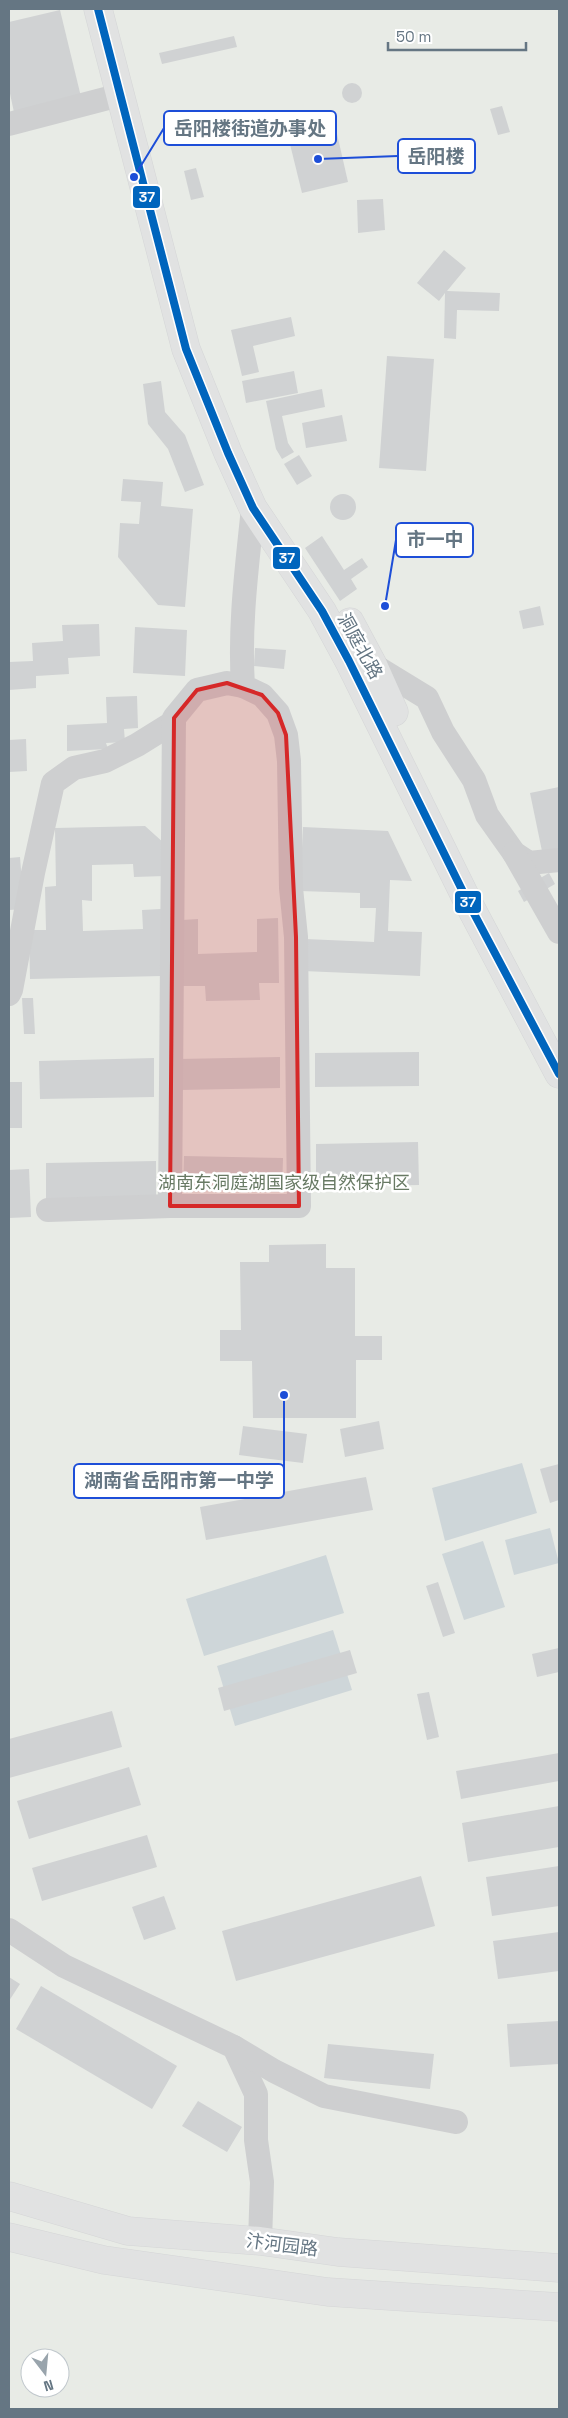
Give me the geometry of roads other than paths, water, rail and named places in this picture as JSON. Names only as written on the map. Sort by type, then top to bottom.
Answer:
[{"type":"main road","name":"洞庭北路","points":[[98,9],[186,349],[204,398],[253,508],[322,611],[350,661],[471,908],[559,1074]]},
{"type":"main road","name":"洞庭北路","points":[[109,9],[195,346],[220,416],[250,481],[322,589],[346,615],[374,665],[467,880],[559,1052]]},
{"type":"main road","name":"汴河园路","points":[[9,2196],[128,2231],[260,2241],[338,2252],[559,2268]]},
{"type":"main road","points":[[9,2237],[104,2260],[328,2292],[559,2308]]},
{"type":"street","points":[[9,124],[120,96]]},
{"type":"street","points":[[243,686],[244,594],[253,508]]},
{"type":"street","points":[[374,665],[427,698],[444,732],[474,780],[487,815],[514,853],[559,932]]},
{"type":"street","points":[[48,1210],[170,1206],[299,1206],[296,937],[291,888],[289,761],[286,735],[278,713],[262,695],[243,686],[227,683],[197,690],[174,718],[170,1206]]},
{"type":"street","points":[[9,994],[12,990],[32,873],[53,783],[74,768],[105,761],[137,745],[174,722]]},
{"type":"street","points":[[514,853],[529,863],[559,860]]},
{"type":"street","points":[[9,1930],[64,1966],[234,2046],[274,2071],[324,2096],[456,2122]]},
{"type":"street","points":[[234,2046],[256,2094],[256,2140],[262,2182],[260,2241]]},
{"type":"place","name":"岳阳楼","points":[[318,159]]},
{"type":"place","name":"岳阳楼街道办事处","points":[[134,177]]},
{"type":"place","name":"市一中","points":[[385,606]]},
{"type":"place","name":"湖南省岳阳市第一中学","points":[[284,1395]]},
{"type":"park label","name":"湖南东洞庭湖国家级自然保护区","points":[[284,1183]]}]
